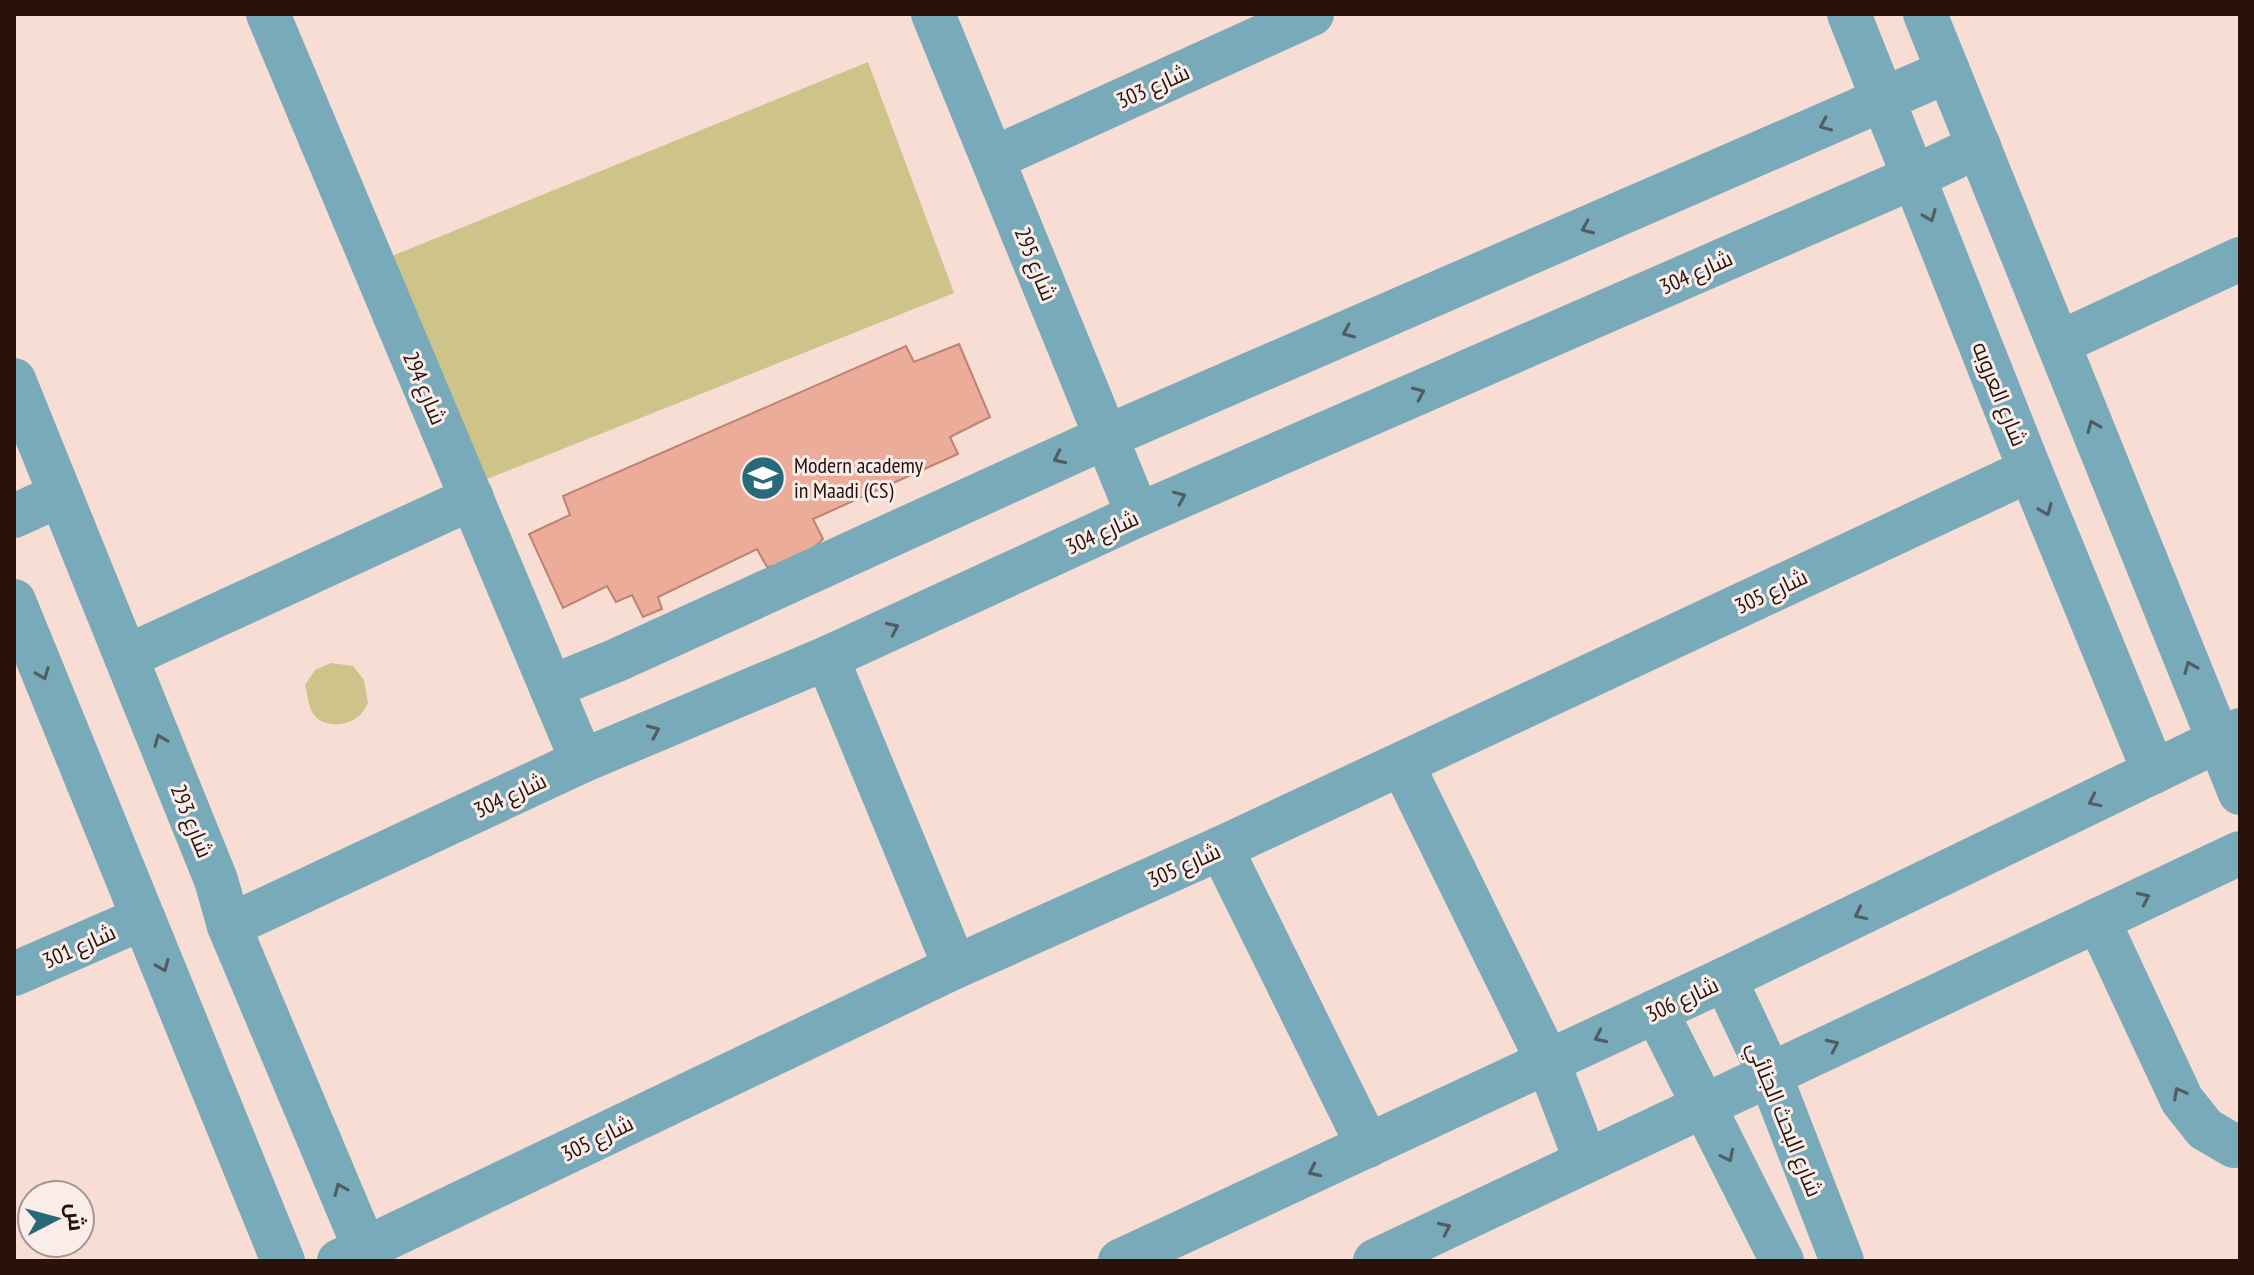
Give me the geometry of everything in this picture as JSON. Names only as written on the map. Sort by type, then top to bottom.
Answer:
[{"type":"street","name":"شارع 294","points":[[268,14],[582,761]]},
{"type":"street","name":"شارع 295","points":[[933,14],[1138,515]]},
{"type":"street","name":"شارع العروبه","points":[[1849,14],[2154,772]]},
{"type":"street","points":[[1925,14],[2059,343],[2230,735],[2240,793]]},
{"type":"street","name":"شارع 303","points":[[994,158],[1296,17]]},
{"type":"street","points":[[551,687],[617,660],[1106,437],[1948,71]]},
{"type":"street","name":"شارع 304","points":[[229,926],[582,761],[827,658],[1138,515],[1979,146]]},
{"type":"street","points":[[2059,343],[2240,259]]},
{"type":"street","name":"شارع 293","points":[[14,380],[25,441],[60,495],[216,880],[229,926],[358,1257]]},
{"type":"street","name":"شارع 305","points":[[358,1257],[955,967],[1221,848],[2030,470]]},
{"type":"street","points":[[14,516],[60,495]]},
{"type":"street","points":[[126,657],[472,498]]},
{"type":"street","points":[[14,601],[283,1261]]},
{"type":"street","points":[[827,658],[955,967]]},
{"type":"street","name":"شارع 306","points":[[1120,1261],[1725,979],[2230,735]]},
{"type":"street","points":[[1402,764],[1548,1062],[1586,1161]]},
{"type":"street","points":[[1221,848],[1368,1146]]},
{"type":"street","points":[[1375,1261],[2240,853]]},
{"type":"street","name":"شارع 301","points":[[14,974],[143,918]]},
{"type":"street","points":[[2098,920],[2182,1100],[2205,1129],[2238,1149]]},
{"type":"street","name":"شارع البحث الجنائي","points":[[1725,979],[1770,1075],[1842,1261]]},
{"type":"street","points":[[1656,1011],[1782,1261]]},
{"type":"shaded area","points":[[868,62],[954,293],[482,481],[392,256]]},
{"type":"shaded area","points":[[331,663],[353,666],[364,680],[368,703],[355,719],[341,724],[327,723],[315,716],[305,685],[315,670]]},
{"type":"building","points":[[959,344],[990,417],[950,437],[958,454],[813,519],[823,539],[799,562],[767,567],[757,549],[658,597],[662,609],[643,617],[632,595],[616,602],[607,586],[563,608],[529,534],[570,515],[563,496],[906,346],[914,362]]},
{"type":"place","name":"Modern academy in Maadi (CS)","points":[[763,478]]}]
